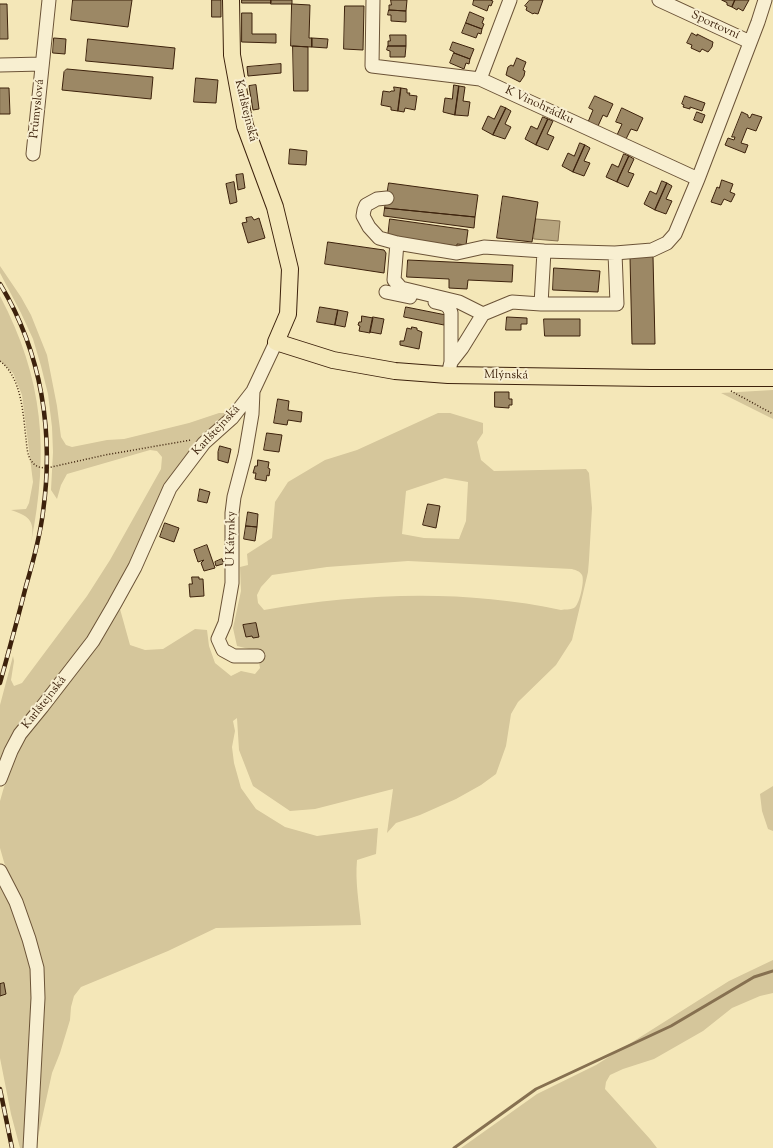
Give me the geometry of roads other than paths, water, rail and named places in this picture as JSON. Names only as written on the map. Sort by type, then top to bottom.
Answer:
[{"type":"main road","name":"Karlštejnská","points":[[230,0],[232,55],[246,126],[275,207],[290,269],[288,314],[276,342]]},
{"type":"main road","name":"Mlýnská","points":[[276,342],[333,360],[395,371],[449,369],[734,384],[773,378]]},
{"type":"street","name":"Průmyslová","points":[[33,154],[50,0]]},
{"type":"street","name":"K Vinohrádku","points":[[373,0],[372,66],[480,79],[698,179]]},
{"type":"street","points":[[480,79],[510,0]]},
{"type":"street","name":"Sportovní","points":[[659,0],[750,42]]},
{"type":"street","points":[[387,198],[377,198],[366,205],[363,216],[368,227],[379,238],[397,243],[457,253],[484,247],[544,251],[615,253],[652,250],[668,243],[675,234],[698,179],[765,0]]},
{"type":"street","name":"Průmyslová","points":[[0,65],[42,64]]},
{"type":"street","points":[[397,243],[394,280],[401,288],[459,302],[483,314]]},
{"type":"street","points":[[540,304],[544,251]]},
{"type":"street","points":[[449,369],[483,314],[512,302],[540,304],[616,304],[615,253]]},
{"type":"street","points":[[386,292],[446,305],[450,308],[449,369]]},
{"type":"street","name":"Karlštejnská","points":[[0,779],[11,751],[20,734],[93,641],[135,567],[170,488],[204,443],[232,418],[253,391],[276,342]]},
{"type":"street","name":"U Kátynky","points":[[253,391],[252,414],[245,455],[234,497],[232,512],[232,584],[225,623],[218,639],[223,650],[234,656],[258,656]]},
{"type":"street","points":[[0,871],[16,902],[37,968],[38,998],[30,1148]]},
{"type":"waterway","points":[[454,1148],[536,1089],[671,1026],[754,977],[773,971]]},
{"type":"railway","points":[[0,284],[14,310],[26,338],[35,366],[41,394],[47,453],[46,482],[40,531],[34,559],[0,683]]},
{"type":"railway","points":[[0,1089],[12,1148]]}]
